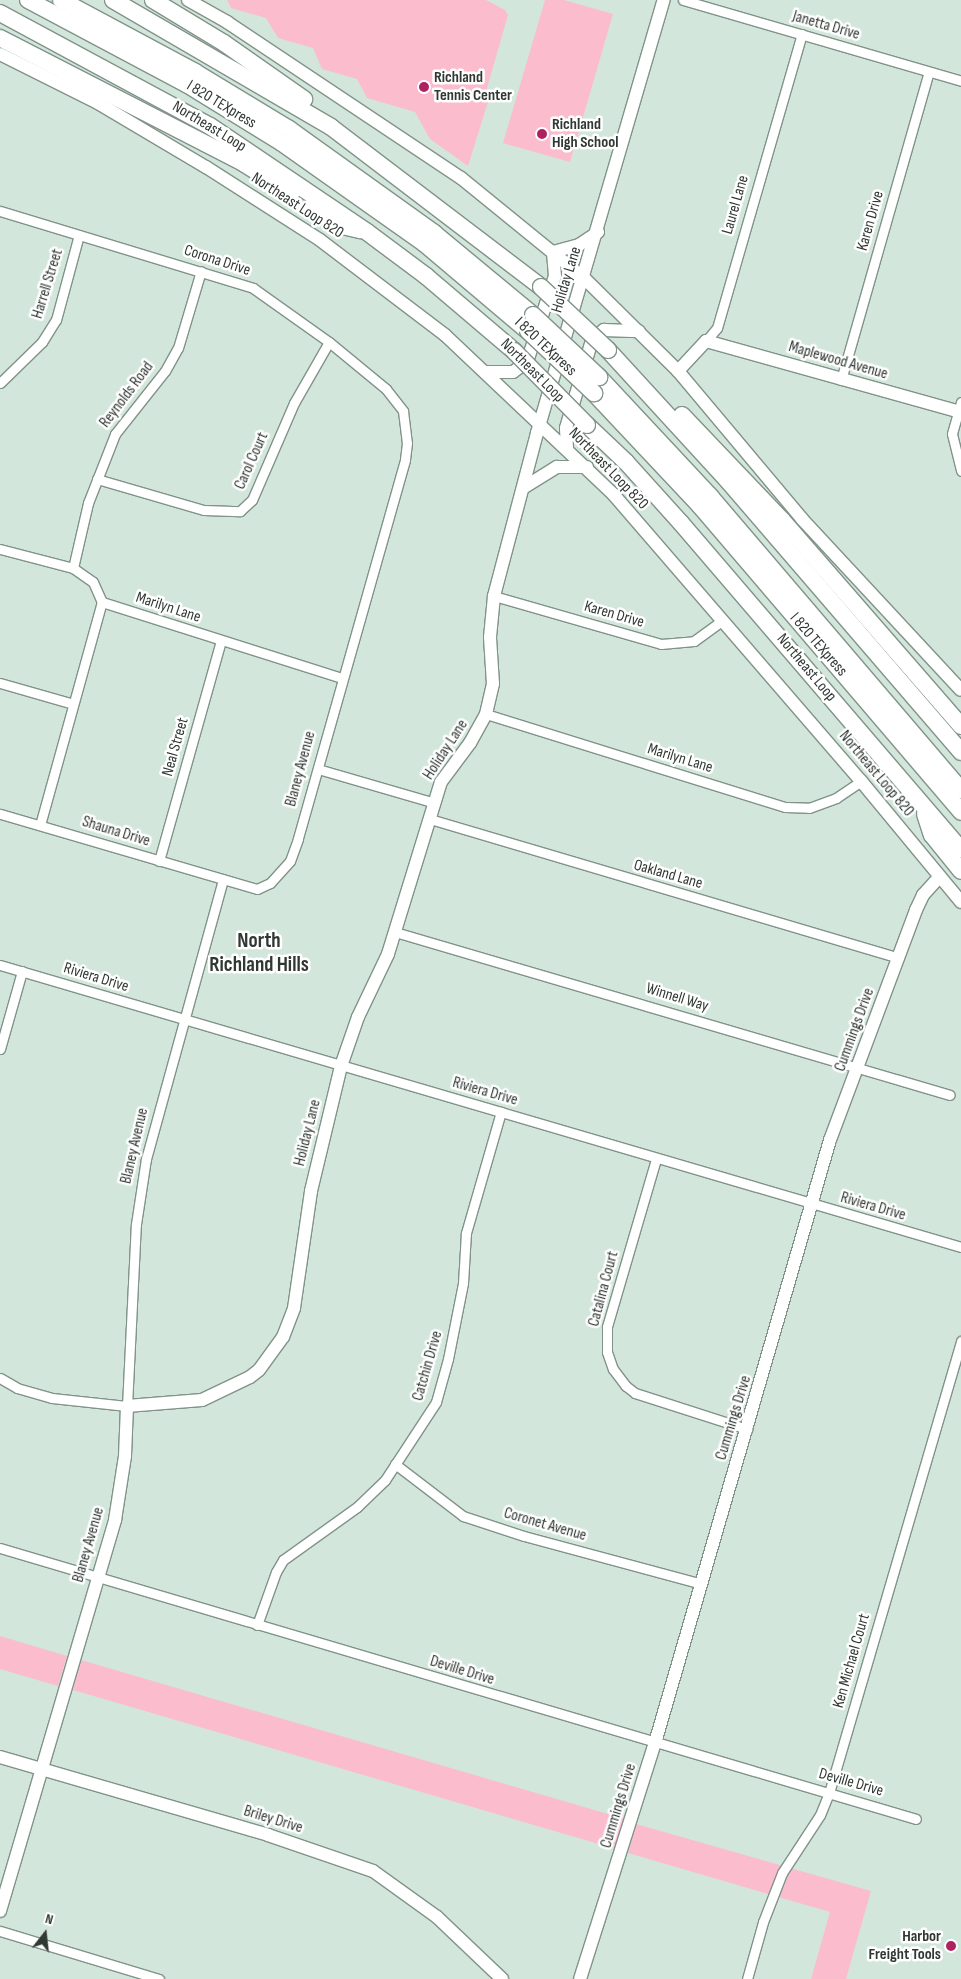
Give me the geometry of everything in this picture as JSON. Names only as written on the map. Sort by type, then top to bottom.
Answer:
[{"type":"highway","name":"I 820 TEXpress","points":[[28,0],[179,80],[282,143],[425,244],[531,323],[599,377],[710,496],[961,790]]},
{"type":"highway","name":"I 820 TEXpress","points":[[60,0],[195,72],[289,129],[434,232],[531,323],[700,506],[961,812]]},
{"type":"highway","points":[[113,0],[331,127],[541,287],[608,350],[729,482],[961,752]]},
{"type":"highway","points":[[153,0],[224,43],[306,100],[331,127]]},
{"type":"highway","name":"Northeast Loop","points":[[0,13],[210,126],[367,232],[426,276],[514,351],[586,425],[626,462],[681,523],[961,850]]},
{"type":"highway","points":[[0,38],[243,163],[338,226],[367,232]]},
{"type":"highway","points":[[608,350],[620,354],[740,473],[961,726]]},
{"type":"highway","points":[[923,807],[932,835],[961,871]]},
{"type":"street","points":[[188,0],[200,3],[461,178],[584,278],[639,330],[678,371],[802,519],[960,686]]},
{"type":"street","name":"Holiday Lane","points":[[127,1406],[202,1400],[224,1392],[259,1370],[283,1337],[294,1308],[311,1191],[341,1066],[358,1017],[380,974],[395,932],[441,782],[470,743],[486,714],[493,684],[490,637],[494,596],[540,422],[598,232],[664,0]]},
{"type":"street","name":"Janetta Drive","points":[[683,0],[961,81]]},
{"type":"street","name":"Laurel Lane","points":[[678,371],[717,328],[802,34]]},
{"type":"street","name":"Northeast Loop 820","points":[[1,58],[98,103],[190,157],[320,240],[399,298],[487,372],[587,467],[861,780],[961,902]]},
{"type":"street","name":"Karen Drive","points":[[841,380],[929,72]]},
{"type":"street","name":"Corona Drive","points":[[0,211],[253,288],[329,342],[397,401],[406,422],[406,455]]},
{"type":"street","points":[[553,252],[579,245],[598,232]]},
{"type":"street","name":"Harrell Street","points":[[0,383],[42,342],[56,320],[79,235]]},
{"type":"street","points":[[487,372],[513,372],[527,362],[555,276],[553,252]]},
{"type":"street","name":"Reynolds Road","points":[[73,568],[96,478],[121,423],[165,370],[178,348],[201,271]]},
{"type":"street","points":[[567,448],[566,428],[592,340],[604,330],[639,330]]},
{"type":"street","name":"Maplewood Avenue","points":[[706,341],[841,380],[960,408]]},
{"type":"street","name":"Carol Court","points":[[96,478],[204,510],[240,511],[252,500],[294,403],[329,342]]},
{"type":"street","points":[[960,408],[952,434],[961,470]]},
{"type":"street","name":"Blaney Avenue","points":[[0,1911],[97,1577],[120,1490],[127,1406],[136,1224],[151,1139],[186,1021],[223,880],[256,889],[270,883],[290,861],[318,769],[406,455]]},
{"type":"street","points":[[523,488],[557,467],[587,467]]},
{"type":"street","points":[[0,549],[73,568],[93,582],[102,602],[40,825]]},
{"type":"street","name":"Karen Drive","points":[[494,596],[661,644],[694,641],[722,621]]},
{"type":"street","name":"Marilyn Lane","points":[[102,602],[342,678]]},
{"type":"street","name":"Neal Street","points":[[159,861],[221,641]]},
{"type":"street","points":[[0,682],[73,704]]},
{"type":"street","name":"Marilyn Lane","points":[[486,714],[785,807],[809,808],[836,798],[861,780]]},
{"type":"street","points":[[318,769],[435,803]]},
{"type":"street","name":"Shauna Drive","points":[[0,814],[223,880]]},
{"type":"street","name":"Oakland Lane","points":[[430,819],[899,958]]},
{"type":"street","name":"Cummings Drive","points":[[580,1979],[603,1915],[655,1743],[841,1108],[859,1068],[923,894],[940,876]]},
{"type":"street","name":"Winnell Way","points":[[395,932],[950,1095]]},
{"type":"street","name":"Riviera Drive","points":[[0,965],[812,1205],[961,1247]]},
{"type":"street","points":[[0,1049],[22,971]]},
{"type":"street","name":"Catchin Drive","points":[[257,1625],[276,1572],[283,1560],[357,1507],[385,1480],[436,1402],[463,1284],[466,1233],[501,1112]]},
{"type":"street","name":"Catalina Court","points":[[656,1159],[607,1327],[607,1352],[613,1369],[626,1386],[635,1393],[748,1429]]},
{"type":"street","name":"Ken Michael Court","points":[[747,1979],[782,1873],[820,1815],[829,1792],[961,1341]]},
{"type":"street","points":[[0,1378],[17,1388],[52,1398],[127,1406]]},
{"type":"street","name":"Coronet Avenue","points":[[395,1464],[464,1516],[524,1536],[702,1584]]},
{"type":"street","name":"Deville Drive","points":[[0,1548],[916,1819]]},
{"type":"street","name":"Briley Drive","points":[[0,1757],[268,1835],[373,1870],[437,1917],[502,1979]]},
{"type":"street","points":[[0,1931],[159,1979]]},
{"type":"shaded area","name":"Richland Tennis Center","points":[[227,0],[486,0],[505,10],[508,15],[485,95],[488,102],[468,166],[430,139],[415,112],[367,98],[357,79],[322,69],[313,48],[278,38],[266,18],[231,8]]},
{"type":"shaded area","points":[[545,0],[564,0],[613,14],[570,162],[503,143]]},
{"type":"shaded area","points":[[0,1636],[67,1656],[58,1686],[0,1669]]},
{"type":"shaded area","points":[[81,1660],[625,1819],[616,1849],[73,1690]]},
{"type":"shaded area","points":[[636,1824],[871,1891],[846,1979],[811,1979],[830,1912],[628,1853]]},
{"type":"place","name":"Richland Tennis Center","points":[[424,87]]},
{"type":"place","name":"Richland High School","points":[[542,134]]},
{"type":"place","name":"Harbor Freight Tools","points":[[951,1946]]},
{"type":"district","name":"North Richland Hills","points":[[259,953]]}]
